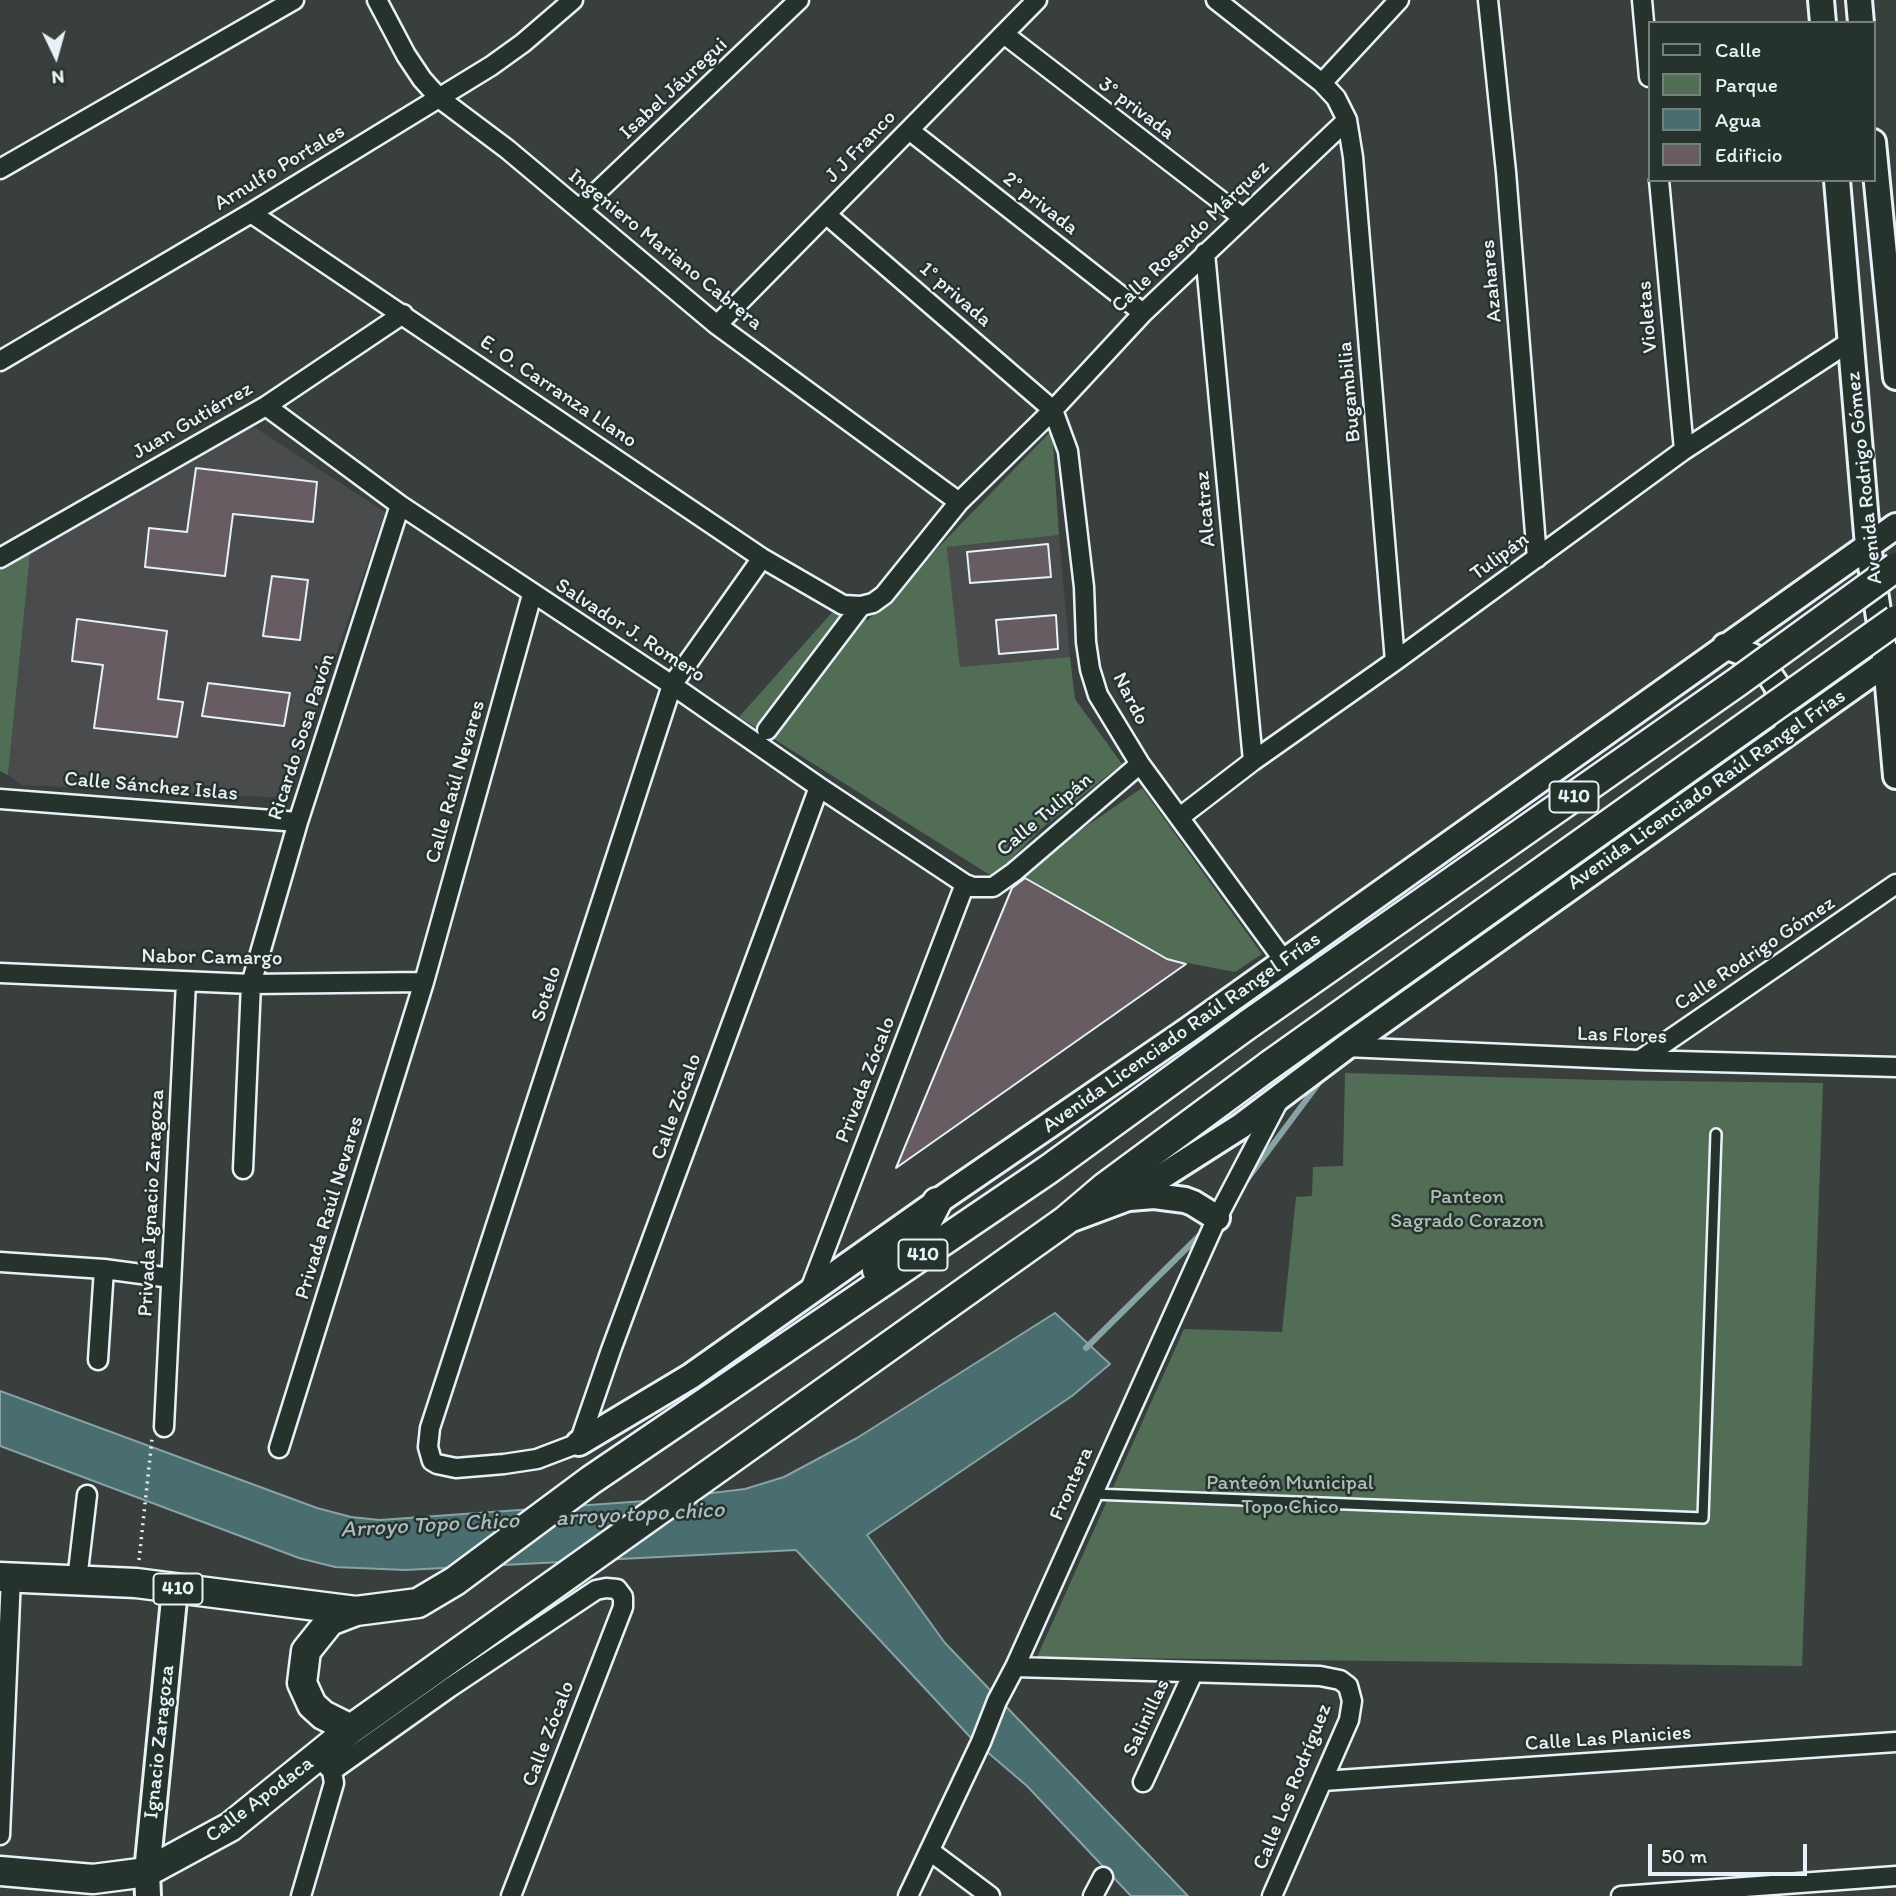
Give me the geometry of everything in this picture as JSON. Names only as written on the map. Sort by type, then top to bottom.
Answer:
[{"type":"main road","name":"410","points":[[6,1577],[136,1583],[356,1611],[418,1603],[455,1581],[591,1480],[1049,1169],[1250,1023],[1736,683],[1896,567]]},
{"type":"main road","name":"410","points":[[351,1729],[1065,1221],[1105,1187],[1270,1065],[1896,621]]},
{"type":"main road","points":[[855,1301],[879,1268],[925,1225],[937,1202]]},
{"type":"main road","points":[[351,1729],[323,1715],[312,1705],[305,1693],[302,1671],[306,1651],[314,1638],[330,1621],[356,1611]]},
{"type":"main road","name":"Calle Apodaca","points":[[0,1871],[148,1884],[325,1764],[351,1729]]},
{"type":"street","points":[[0,169],[293,0]]},
{"type":"street","name":"Ingeniero Mariano Cabrera","points":[[377,0],[406,55],[439,98],[507,149],[717,325],[959,502]]},
{"type":"street","name":"Arnulfo Portales","points":[[0,361],[439,98],[523,43],[573,0]]},
{"type":"street","name":"Isabel Jáuregui","points":[[579,209],[799,0]]},
{"type":"street","name":"J J Franco","points":[[717,325],[1037,0]]},
{"type":"street","points":[[1216,0],[1322,83],[1336,98],[1346,120]]},
{"type":"street","points":[[1322,83],[1399,0]]},
{"type":"street","name":"Azahares","points":[[1488,0],[1506,172],[1537,558]]},
{"type":"street","points":[[1642,0],[1647,55]]},
{"type":"street","points":[[1821,0],[1823,21]]},
{"type":"street","points":[[1859,0],[1861,21]]},
{"type":"street","name":"3° privada","points":[[1003,34],[1242,217]]},
{"type":"street","name":"Calle Rosendo Márquez","points":[[852,605],[873,603],[884,595],[959,502],[1053,410],[1143,313],[1346,120]]},
{"type":"street","name":"Bugambilia","points":[[1346,120],[1354,171],[1395,661]]},
{"type":"street","name":"2° privada","points":[[909,130],[1143,313]]},
{"type":"street","name":"Avenida Rodrigo Gómez","points":[[1875,158],[1893,306],[1896,377]]},
{"type":"street","name":"Violetas","points":[[1659,182],[1684,450]]},
{"type":"street","name":"Avenida Rodrigo Gómez","points":[[1837,182],[1868,546],[1891,660],[1896,776]]},
{"type":"street","name":"E. O. Carranza Llano","points":[[251,213],[762,558],[852,605]]},
{"type":"street","name":"1° privada","points":[[827,215],[1053,410]]},
{"type":"street","name":"Alcatraz","points":[[1205,253],[1252,761]]},
{"type":"street","name":"Juan Gutiérrez","points":[[0,558],[266,406],[403,314]]},
{"type":"street","name":"Tulipán","points":[[1180,817],[1252,761],[1395,661],[1684,450],[1852,341]]},
{"type":"street","name":"Salvador J. Romero","points":[[266,406],[400,505],[969,886]]},
{"type":"street","name":"Nardo","points":[[1053,410],[1068,451],[1084,587],[1086,642],[1098,695],[1140,764],[1285,961]]},
{"type":"street","name":"Ricardo Sosa Pavón","points":[[243,1169],[251,984],[298,822],[400,505]]},
{"type":"street","name":"Avenida Licenciado Raúl Rangel Frías","points":[[438,1464],[456,1468],[537,1459],[579,1443],[691,1376],[1285,961],[1896,526]]},
{"type":"street","name":"Sotelo","points":[[438,1464],[432,1461],[428,1447],[430,1427],[672,685],[762,558]]},
{"type":"street","name":"Calle Raúl Nevares","points":[[424,982],[532,595]]},
{"type":"street","points":[[766,730],[852,605]]},
{"type":"street","points":[[1725,646],[1752,656],[1777,686],[1784,708],[1784,721],[1778,738]]},
{"type":"street","name":"Avenida Licenciado Raúl Rangel Frías","points":[[1065,1221],[1128,1198],[1241,1126],[1346,1047],[1891,660]]},
{"type":"street","name":"Calle Tulipán","points":[[969,886],[993,887],[1140,764]]},
{"type":"street","points":[[0,787],[19,799]]},
{"type":"street","name":"Calle Zócalo","points":[[579,1443],[819,787]]},
{"type":"street","name":"Calle Sánchez Islas","points":[[0,799],[298,822]]},
{"type":"street","name":"Calle Rodrigo Gómez","points":[[1640,1060],[1896,884]]},
{"type":"street","name":"Privada Zócalo","points":[[809,1292],[969,886]]},
{"type":"street","name":"Nabor Camargo","points":[[0,973],[251,984],[424,982]]},
{"type":"street","name":"Privada Ignacio Zaragoza","points":[[158,1433],[171,1278],[186,982]]},
{"type":"street","name":"Privada Raúl Nevares","points":[[279,1448],[424,982]]},
{"type":"street","name":"Las Flores","points":[[1346,1047],[1896,1068]]},
{"type":"street","name":"Frontera","points":[[908,1896],[1015,1667],[1217,1218],[1283,1093]]},
{"type":"street","points":[[1128,1198],[1154,1196],[1185,1200],[1217,1218]]},
{"type":"street","points":[[0,1262],[104,1269],[171,1278]]},
{"type":"street","points":[[98,1360],[104,1269]]},
{"type":"street","points":[[77,1580],[87,1495]]},
{"type":"street","points":[[0,1835],[6,1577]]},
{"type":"street","name":"Ignacio Zaragoza","points":[[148,1884],[175,1589]]},
{"type":"street","name":"Calle Apodaca","points":[[325,1764],[449,1688],[596,1590],[617,1590]]},
{"type":"street","name":"Calle Zócalo","points":[[511,1896],[623,1607],[623,1597],[617,1590]]},
{"type":"street","points":[[1015,1667],[1193,1673]]},
{"type":"street","name":"Calle Los Rodríguez","points":[[1193,1673],[1331,1677],[1348,1686],[1351,1707],[1349,1720],[1272,1896]]},
{"type":"street","name":"Salinillas","points":[[1143,1782],[1193,1673]]},
{"type":"street","name":"Calle Las Planicies","points":[[1323,1781],[1896,1742]]},
{"type":"street","points":[[301,1896],[334,1783],[325,1764]]},
{"type":"street","points":[[930,1852],[990,1896]]},
{"type":"street","points":[[1621,1896],[1896,1876]]},
{"type":"street","points":[[1093,1896],[1104,1877]]},
{"type":"lane","points":[[1093,1494],[1703,1518],[1716,1134]]},
{"type":"path","points":[[136,1583],[158,1433]]},
{"type":"shaded area","points":[[254,427],[385,512],[287,798],[22,785],[8,775],[31,544],[221,438]]},
{"type":"shaded area","points":[[1059,535],[1070,657],[960,667],[947,547]]},
{"type":"green space","points":[[1052,430],[1059,535],[947,547],[960,667],[1070,657],[1075,699],[1122,764],[1042,828],[993,877],[739,717],[836,608],[868,620]]},
{"type":"green space","points":[[31,544],[8,775],[0,771],[0,564]]},
{"type":"green space","points":[[1142,788],[1262,954],[1235,972],[1167,959],[1018,873]]},
{"type":"green space","name":"Panteón Municipal Topo Chico","points":[[1345,1073],[1823,1083],[1802,1666],[1037,1657],[1184,1329],[1282,1332],[1296,1197],[1312,1196],[1313,1167],[1343,1166]]},
{"type":"water","points":[[1055,1313],[1110,1364],[1072,1396],[867,1535],[945,1643],[1188,1896],[1131,1896],[1027,1786],[972,1739],[796,1550],[405,1570],[335,1567],[299,1558],[0,1446],[0,1391],[317,1508],[351,1517],[380,1520],[645,1501],[745,1489],[784,1477],[857,1438]]},
{"type":"building","points":[[196,468],[317,482],[313,522],[233,514],[225,576],[145,567],[149,528],[187,532]]},
{"type":"building","points":[[1048,544],[1051,577],[970,583],[967,552]]},
{"type":"building","points":[[272,576],[308,580],[300,640],[263,636]]},
{"type":"building","points":[[1056,615],[1058,649],[999,654],[996,620]]},
{"type":"building","points":[[77,619],[167,631],[158,699],[183,702],[177,737],[94,728],[103,665],[72,661]]},
{"type":"building","points":[[208,683],[290,693],[284,726],[202,716]]},
{"type":"building","points":[[1025,878],[1167,959],[1186,964],[896,1168],[1012,888]]},
{"type":"waterway","points":[[1245,1182],[1324,1076]]},
{"type":"waterway","points":[[1086,1348],[1204,1231]]},
{"type":"park label","name":"Panteon Sagrado Corazon","points":[[1467,1210]]},
{"type":"water label","name":"arroyo topo chico","points":[[640,1515]]},
{"type":"water label","name":"Arroyo Topo Chico","points":[[430,1526]]}]
